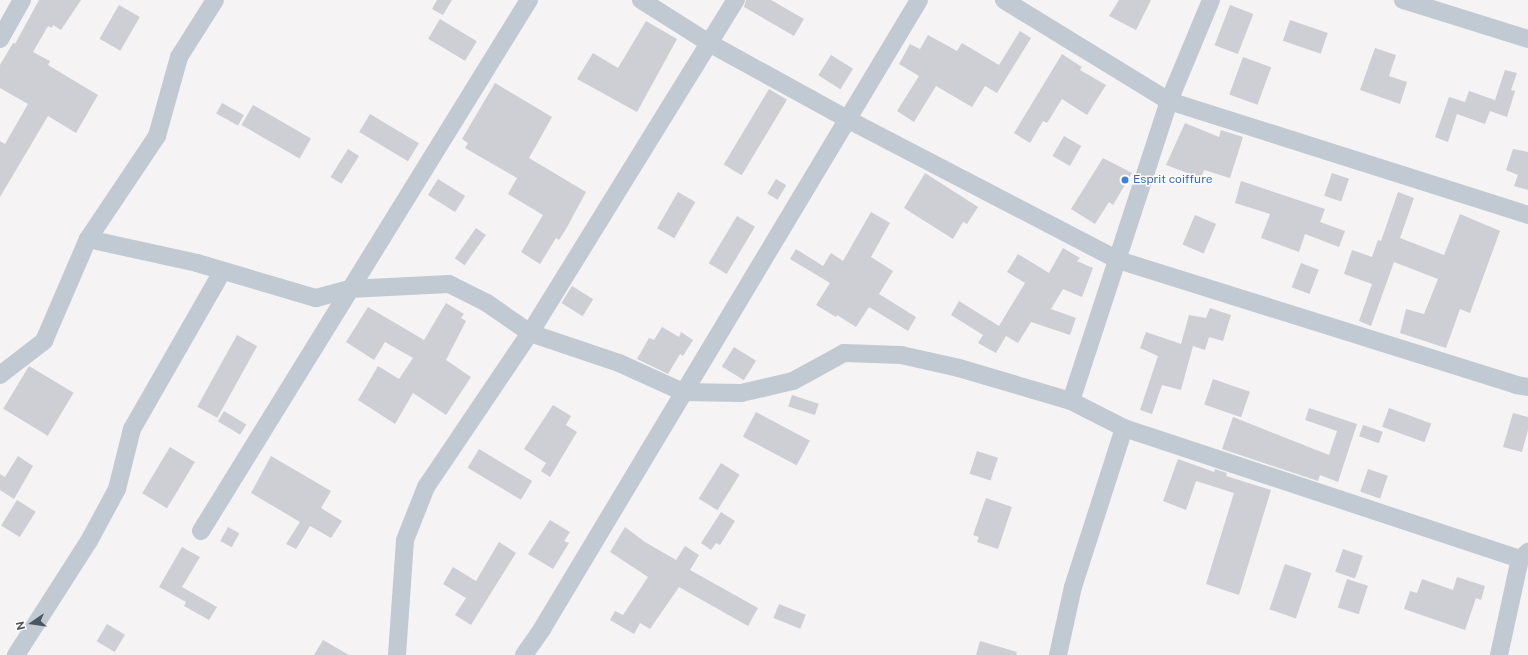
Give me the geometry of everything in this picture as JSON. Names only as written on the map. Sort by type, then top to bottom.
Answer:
[{"type":"street","points":[[0,39],[22,0]]},
{"type":"street","points":[[0,375],[44,341],[88,239],[157,136],[179,57],[215,0]]},
{"type":"street","points":[[201,531],[349,289],[529,0]]},
{"type":"street","points":[[641,0],[709,43],[847,119],[1118,260],[1516,385],[1528,387]]},
{"type":"street","points":[[397,655],[405,540],[426,487],[530,333],[736,0]]},
{"type":"street","points":[[524,655],[542,629],[919,0]]},
{"type":"street","points":[[1004,0],[1169,101],[1528,215]]},
{"type":"street","points":[[1071,401],[1169,101],[1211,0]]},
{"type":"street","points":[[1403,0],[1528,39]]},
{"type":"street","points":[[88,239],[198,263],[222,272],[316,298],[349,289],[449,284],[487,303],[530,333],[619,363],[683,392],[741,393],[793,381],[844,353],[901,355],[959,368],[1071,401],[1124,428],[1524,556],[1499,655]]},
{"type":"street","points":[[16,655],[89,541],[117,489],[132,429],[222,272]]},
{"type":"street","points":[[1058,655],[1073,587],[1124,428]]},
{"type":"building","points":[[39,0],[81,0],[61,30],[53,25],[52,28],[48,26],[33,52],[50,61],[48,65],[98,95],[76,133],[48,116],[0,197],[0,141],[5,144],[28,104],[0,88],[0,65],[13,43],[15,44]]},
{"type":"building","points":[[437,0],[452,0],[443,15],[432,9]]},
{"type":"building","points":[[746,0],[771,0],[804,19],[794,36],[744,7]]},
{"type":"building","points":[[1119,0],[1151,0],[1136,30],[1109,16]]},
{"type":"building","points":[[119,5],[140,17],[120,51],[100,39]]},
{"type":"building","points":[[1230,5],[1253,14],[1238,54],[1215,45]]},
{"type":"building","points":[[440,19],[477,41],[465,61],[428,39]]},
{"type":"building","points":[[1290,20],[1328,33],[1321,54],[1283,41]]},
{"type":"building","points":[[646,21],[677,39],[637,112],[577,79],[593,53],[618,68]]},
{"type":"building","points":[[1020,31],[1031,38],[997,93],[985,86],[972,107],[936,86],[914,122],[897,111],[919,76],[899,64],[910,44],[920,49],[928,35],[957,51],[962,43],[999,65]]},
{"type":"building","points":[[1375,48],[1396,55],[1389,76],[1407,82],[1400,104],[1360,90]]},
{"type":"building","points":[[1062,54],[1082,67],[1080,70],[1106,85],[1087,115],[1062,99],[1047,123],[1043,121],[1030,143],[1014,133]]},
{"type":"building","points":[[831,55],[853,69],[840,89],[818,75]]},
{"type":"building","points":[[1243,57],[1271,67],[1258,105],[1229,95]]},
{"type":"building","points":[[1505,70],[1517,73],[1511,90],[1515,91],[1507,117],[1490,111],[1485,124],[1457,114],[1448,142],[1435,137],[1449,97],[1465,102],[1469,91],[1495,100]]},
{"type":"building","points":[[495,83],[552,117],[529,158],[586,192],[559,240],[556,238],[540,264],[521,252],[543,215],[508,194],[517,178],[465,148],[468,143],[462,139]]},
{"type":"building","points":[[769,89],[787,100],[742,175],[724,164]]},
{"type":"building","points":[[222,103],[244,115],[238,126],[216,113]]},
{"type":"building","points":[[253,105],[311,138],[300,158],[242,125]]},
{"type":"building","points":[[370,114],[419,143],[408,161],[359,132]]},
{"type":"building","points":[[1185,123],[1219,137],[1221,130],[1243,137],[1230,178],[1204,170],[1201,178],[1166,165]]},
{"type":"building","points":[[1064,136],[1081,146],[1070,166],[1052,156]]},
{"type":"building","points":[[348,149],[359,156],[342,184],[331,177]]},
{"type":"building","points":[[1513,149],[1528,152],[1528,190],[1514,186],[1518,175],[1506,170]]},
{"type":"building","points":[[1103,158],[1132,173],[1113,205],[1109,202],[1095,224],[1071,209]]},
{"type":"building","points":[[925,173],[978,207],[967,224],[963,222],[953,239],[904,208]]},
{"type":"building","points":[[1332,173],[1349,179],[1341,202],[1324,196]]},
{"type":"building","points":[[438,179],[465,196],[455,212],[428,195]]},
{"type":"building","points":[[776,179],[786,185],[778,200],[767,194]]},
{"type":"building","points":[[1241,181],[1325,209],[1320,222],[1345,231],[1339,247],[1305,234],[1299,252],[1261,238],[1270,214],[1235,203]]},
{"type":"building","points":[[678,192],[695,202],[674,238],[657,228]]},
{"type":"building","points":[[1398,192],[1414,198],[1400,238],[1444,255],[1460,214],[1500,231],[1470,313],[1460,309],[1446,348],[1400,333],[1406,309],[1424,314],[1438,279],[1394,262],[1371,326],[1359,321],[1372,284],[1344,274],[1352,250],[1372,257],[1378,240],[1381,241]]},
{"type":"building","points":[[871,212],[890,223],[871,257],[893,271],[879,294],[916,317],[908,331],[869,307],[856,327],[837,315],[836,317],[816,305],[830,283],[790,259],[796,249],[823,266],[831,253],[843,261]]},
{"type":"building","points":[[1195,215],[1216,224],[1204,253],[1182,244]]},
{"type":"building","points":[[737,216],[755,227],[727,274],[709,263]]},
{"type":"building","points":[[476,228],[486,235],[465,265],[455,258]]},
{"type":"building","points":[[1063,248],[1080,258],[1077,261],[1093,268],[1082,297],[1063,289],[1051,309],[1076,318],[1070,335],[1031,322],[1018,343],[1006,336],[996,353],[978,343],[983,335],[951,315],[959,301],[999,326],[1025,283],[1007,272],[1018,254],[1049,273]]},
{"type":"building","points":[[1301,263],[1319,270],[1309,294],[1292,287]]},
{"type":"building","points":[[572,286],[593,299],[583,316],[561,303]]},
{"type":"building","points":[[446,303],[464,314],[461,318],[466,321],[446,360],[471,377],[446,415],[413,393],[395,424],[358,400],[378,366],[399,379],[413,358],[385,342],[374,360],[346,342],[368,307],[424,340]]},
{"type":"building","points":[[1210,308],[1231,315],[1223,341],[1209,337],[1205,350],[1193,346],[1181,390],[1162,385],[1152,414],[1140,410],[1158,356],[1140,348],[1146,332],[1181,344],[1189,315],[1206,318]]},
{"type":"building","points":[[662,327],[679,337],[681,332],[693,340],[683,356],[680,354],[668,374],[637,359],[649,338],[654,340]]},
{"type":"building","points":[[237,335],[257,346],[217,418],[197,407]]},
{"type":"building","points":[[734,347],[756,361],[744,380],[722,367]]},
{"type":"building","points":[[29,366],[74,393],[48,436],[3,409]]},
{"type":"building","points":[[1213,379],[1250,392],[1241,417],[1204,405]]},
{"type":"building","points":[[792,395],[819,404],[815,415],[788,406]]},
{"type":"building","points":[[553,405],[571,416],[566,425],[577,432],[550,477],[541,471],[546,463],[524,449]]},
{"type":"building","points":[[1309,408],[1357,424],[1338,482],[1320,475],[1318,481],[1222,449],[1233,417],[1329,455],[1337,431],[1305,420]]},
{"type":"building","points":[[1389,408],[1431,423],[1424,442],[1382,427]]},
{"type":"building","points":[[224,411],[246,424],[240,435],[218,421]]},
{"type":"building","points":[[756,412],[810,441],[797,465],[743,437]]},
{"type":"building","points":[[1513,413],[1528,417],[1528,430],[1522,452],[1503,447]]},
{"type":"building","points":[[1363,425],[1383,432],[1379,443],[1359,436]]},
{"type":"building","points":[[170,447],[195,462],[167,508],[142,493]]},
{"type":"building","points":[[479,449],[532,481],[521,500],[468,468]]},
{"type":"building","points":[[977,451],[998,458],[991,481],[970,474]]},
{"type":"building","points":[[18,456],[33,466],[14,499],[0,490],[0,474],[5,477]]},
{"type":"building","points":[[271,456],[331,491],[321,508],[342,521],[331,538],[310,526],[296,549],[286,544],[300,522],[251,493]]},
{"type":"building","points":[[1178,459],[1214,472],[1215,469],[1227,473],[1226,476],[1271,490],[1239,595],[1206,584],[1234,493],[1196,481],[1186,510],[1163,501]]},
{"type":"building","points":[[721,463],[740,475],[717,510],[699,499]]},
{"type":"building","points":[[1368,469],[1388,476],[1380,499],[1360,492]]},
{"type":"building","points":[[986,498],[1012,507],[998,549],[977,542],[979,537],[973,535]]},
{"type":"building","points":[[17,500],[36,512],[20,537],[1,525]]},
{"type":"building","points":[[721,512],[735,521],[720,545],[716,543],[711,550],[701,543]]},
{"type":"building","points":[[550,520],[570,532],[564,541],[569,543],[553,569],[528,554]]},
{"type":"building","points":[[228,527],[239,533],[232,547],[220,541]]},
{"type":"building","points":[[625,527],[645,542],[676,560],[685,546],[699,555],[690,570],[758,608],[748,626],[679,587],[650,629],[640,623],[634,634],[610,620],[615,611],[623,615],[648,577],[610,552]]},
{"type":"building","points":[[499,542],[516,553],[471,625],[455,615],[466,598],[443,584],[453,567],[476,581]]},
{"type":"building","points":[[182,547],[200,557],[182,587],[217,607],[209,620],[184,606],[186,602],[159,587]]},
{"type":"building","points":[[1343,549],[1363,556],[1355,579],[1335,572]]},
{"type":"building","points":[[1285,564],[1311,573],[1296,619],[1269,609]]},
{"type":"building","points":[[1457,577],[1485,586],[1481,600],[1476,598],[1465,630],[1404,609],[1410,591],[1417,593],[1422,579],[1453,590]]},
{"type":"building","points":[[1347,579],[1368,586],[1359,614],[1338,608]]},
{"type":"building","points":[[779,604],[806,615],[800,629],[773,618]]},
{"type":"building","points":[[107,624],[125,635],[115,652],[97,641]]},
{"type":"building","points":[[323,640],[349,655],[314,655]]},
{"type":"building","points":[[980,641],[1017,652],[1016,655],[976,655]]},
{"type":"place","name":"Esprit coiffure","points":[[1125,180]]}]
